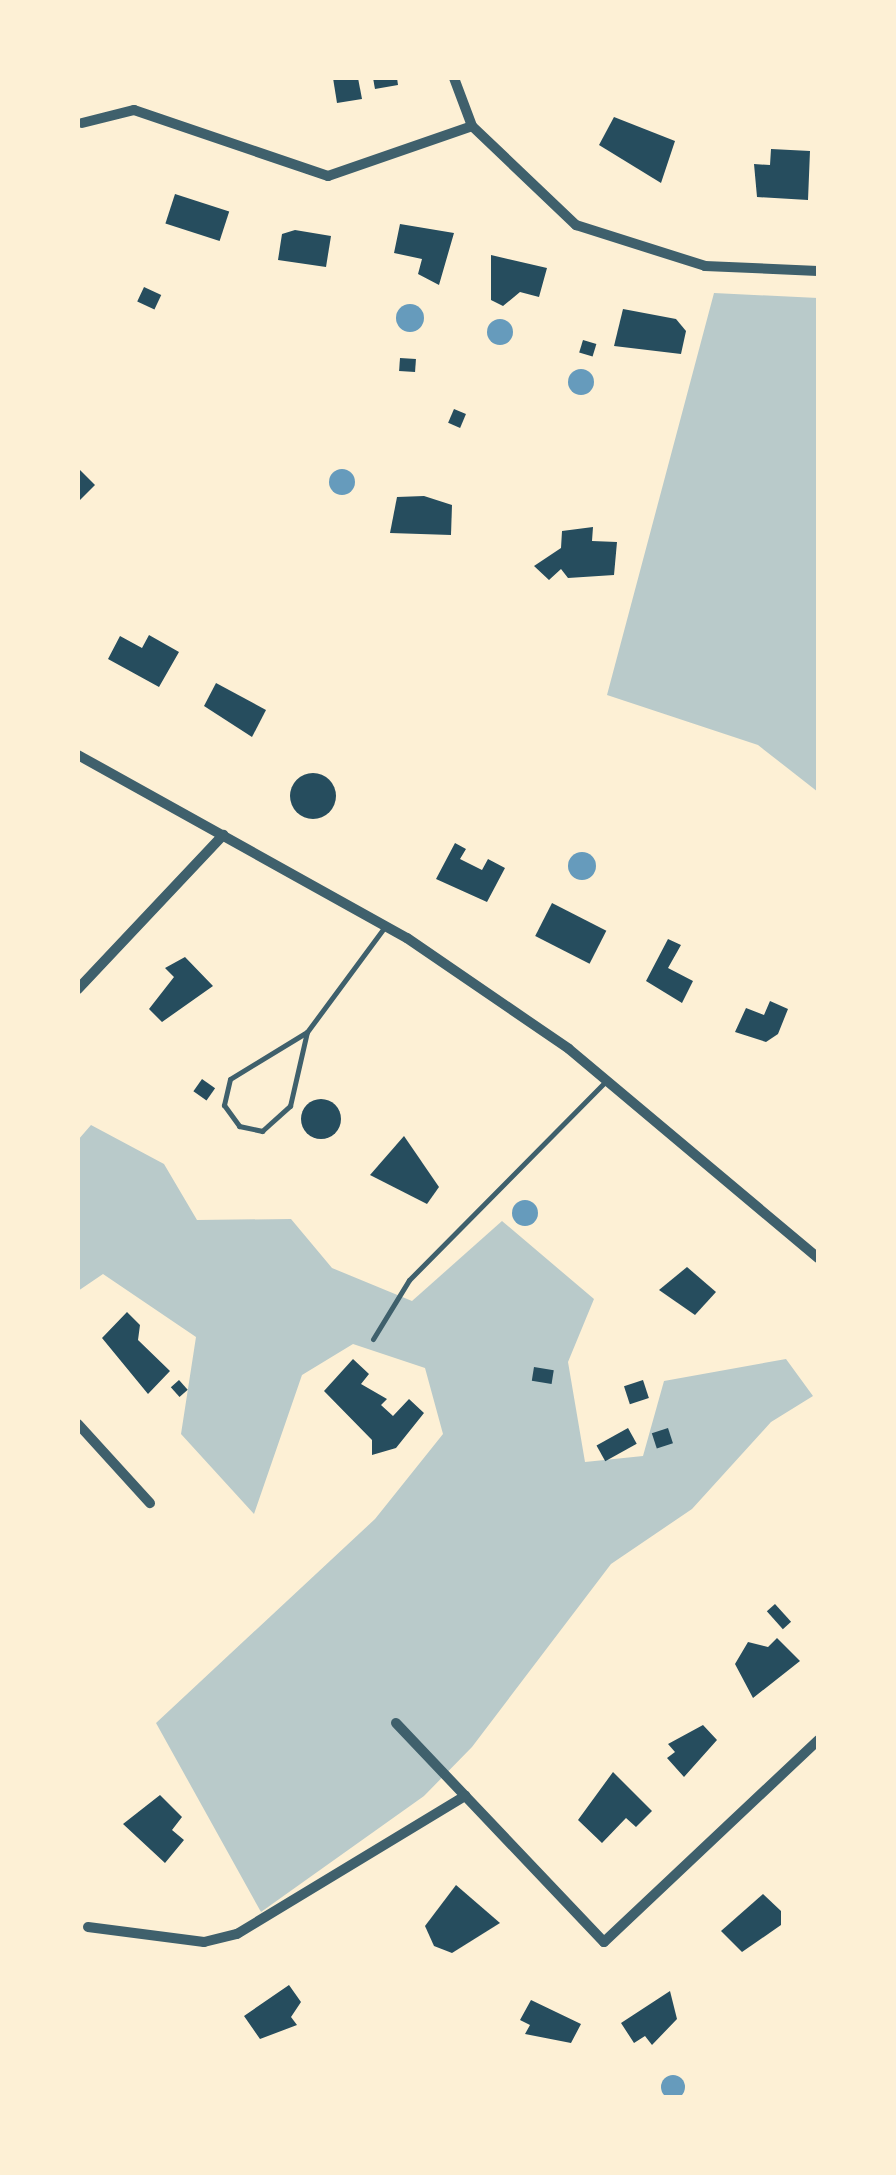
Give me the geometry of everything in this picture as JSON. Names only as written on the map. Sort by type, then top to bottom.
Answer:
[{"type":"street","points":[[454,78],[472,126],[545,204],[616,242],[705,266],[818,271]]},
{"type":"street","points":[[82,123],[134,110],[328,176],[472,126]]},
{"type":"street","points":[[78,755],[386,926],[606,1081],[818,1258]]},
{"type":"street","points":[[78,988],[223,835]]},
{"type":"street","points":[[78,1424],[150,1502]]},
{"type":"street","points":[[396,1723],[604,1942],[818,1740]]},
{"type":"street","points":[[88,1926],[204,1942],[236,1934],[465,1796]]},
{"type":"lane","points":[[307,1032],[290,1106],[262,1131],[238,1126],[224,1105],[230,1079],[307,1032],[386,926]]},
{"type":"lane","points":[[374,1339],[409,1280],[606,1081]]},
{"type":"shaded area","points":[[714,293],[818,298],[818,792],[758,745],[607,695]]},
{"type":"shaded area","points":[[91,1125],[164,1164],[197,1220],[291,1219],[332,1268],[412,1301],[502,1221],[594,1299],[568,1362],[585,1462],[643,1456],[664,1381],[786,1359],[813,1396],[771,1422],[692,1509],[611,1564],[472,1747],[424,1796],[261,1912],[156,1723],[375,1519],[443,1434],[425,1368],[353,1344],[302,1375],[254,1514],[181,1434],[196,1337],[103,1274],[78,1291],[78,1140]]},
{"type":"water","points":[[410,304],[420,308],[424,318],[420,328],[410,332],[400,328],[396,318],[400,308]]},
{"type":"water","points":[[500,319],[510,322],[510,342],[500,345],[490,342],[487,332],[490,322]]},
{"type":"water","points":[[581,369],[590,373],[594,382],[590,391],[581,395],[572,391],[568,382],[572,373]]},
{"type":"water","points":[[342,469],[351,473],[355,482],[351,491],[342,495],[333,491],[329,482],[333,473]]},
{"type":"water","points":[[582,852],[592,856],[596,866],[592,876],[582,880],[572,876],[568,866],[572,856]]},
{"type":"water","points":[[525,1200],[534,1204],[538,1213],[534,1222],[525,1226],[516,1222],[512,1213],[516,1204]]},
{"type":"water","points":[[673,2075],[682,2078],[682,2096],[673,2099],[664,2096],[661,2087],[664,2078]]},
{"type":"building","points":[[333,78],[358,78],[362,99],[337,103]]},
{"type":"building","points":[[373,78],[397,78],[398,85],[375,89]]},
{"type":"building","points":[[614,117],[675,141],[661,183],[599,145]]},
{"type":"building","points":[[771,149],[810,151],[808,200],[757,197],[754,164],[770,165]]},
{"type":"building","points":[[175,194],[229,212],[220,241],[165,223]]},
{"type":"building","points":[[400,224],[454,233],[439,285],[418,274],[422,259],[394,253]]},
{"type":"building","points":[[295,230],[331,236],[326,267],[278,260],[282,234]]},
{"type":"building","points":[[491,255],[547,268],[539,297],[520,292],[503,306],[491,300]]},
{"type":"building","points":[[144,287],[161,295],[154,310],[137,302]]},
{"type":"building","points":[[623,309],[676,319],[686,331],[681,354],[614,346]]},
{"type":"building","points":[[583,340],[596,344],[593,357],[579,352]]},
{"type":"building","points":[[400,358],[416,359],[415,372],[399,371]]},
{"type":"building","points":[[454,409],[466,414],[460,428],[448,423]]},
{"type":"building","points":[[78,468],[95,485],[78,502]]},
{"type":"building","points":[[424,496],[452,505],[451,535],[390,533],[397,497]]},
{"type":"building","points":[[593,527],[592,541],[617,542],[614,575],[568,578],[561,569],[549,580],[534,566],[561,548],[562,531]]},
{"type":"building","points":[[149,635],[179,652],[159,687],[108,659],[120,636],[142,648]]},
{"type":"building","points":[[216,683],[266,710],[252,737],[204,706]]},
{"type":"building","points":[[313,773],[329,780],[336,796],[329,812],[313,819],[297,812],[290,796],[297,780]]},
{"type":"building","points":[[455,843],[466,849],[460,859],[482,870],[488,859],[505,868],[487,902],[436,879]]},
{"type":"building","points":[[552,903],[606,931],[590,964],[535,936]]},
{"type":"building","points":[[668,939],[681,945],[668,968],[693,981],[682,1003],[646,981]]},
{"type":"building","points":[[185,957],[213,986],[162,1022],[149,1009],[174,977],[165,968]]},
{"type":"building","points":[[770,1001],[788,1009],[778,1034],[766,1042],[735,1032],[746,1008],[764,1015]]},
{"type":"building","points":[[202,1079],[215,1088],[207,1100],[193,1091]]},
{"type":"building","points":[[321,1099],[335,1105],[341,1119],[335,1133],[321,1139],[307,1133],[301,1119],[307,1105]]},
{"type":"building","points":[[404,1136],[439,1187],[427,1204],[370,1175]]},
{"type":"building","points":[[687,1267],[716,1292],[695,1315],[659,1290]]},
{"type":"building","points":[[127,1312],[140,1325],[138,1340],[170,1371],[148,1394],[102,1338]]},
{"type":"building","points":[[353,1359],[369,1374],[361,1384],[387,1399],[381,1405],[393,1416],[409,1399],[424,1413],[396,1448],[372,1455],[372,1440],[324,1391]]},
{"type":"building","points":[[534,1367],[554,1370],[552,1384],[532,1381]]},
{"type":"building","points":[[179,1380],[188,1390],[180,1397],[171,1387]]},
{"type":"building","points":[[643,1380],[649,1398],[630,1404],[624,1386]]},
{"type":"building","points":[[628,1428],[637,1444],[605,1461],[597,1445]]},
{"type":"building","points":[[668,1428],[673,1443],[657,1448],[652,1433]]},
{"type":"building","points":[[775,1604],[791,1622],[783,1629],[767,1611]]},
{"type":"building","points":[[777,1638],[800,1661],[753,1698],[735,1664],[748,1642],[768,1647]]},
{"type":"building","points":[[703,1725],[717,1740],[684,1777],[667,1758],[675,1752],[668,1744]]},
{"type":"building","points":[[613,1772],[652,1811],[636,1827],[626,1818],[602,1843],[578,1820]]},
{"type":"building","points":[[160,1795],[182,1817],[172,1830],[184,1840],[165,1863],[123,1824]]},
{"type":"building","points":[[456,1885],[500,1923],[452,1953],[434,1946],[425,1926]]},
{"type":"building","points":[[763,1894],[781,1911],[781,1925],[742,1952],[721,1931]]},
{"type":"building","points":[[289,1985],[301,2002],[291,2017],[297,2025],[260,2039],[244,2016]]},
{"type":"building","points":[[670,1991],[677,2019],[652,2045],[645,2036],[634,2043],[621,2023]]},
{"type":"building","points":[[531,2000],[581,2024],[571,2043],[525,2034],[530,2025],[520,2020]]}]
